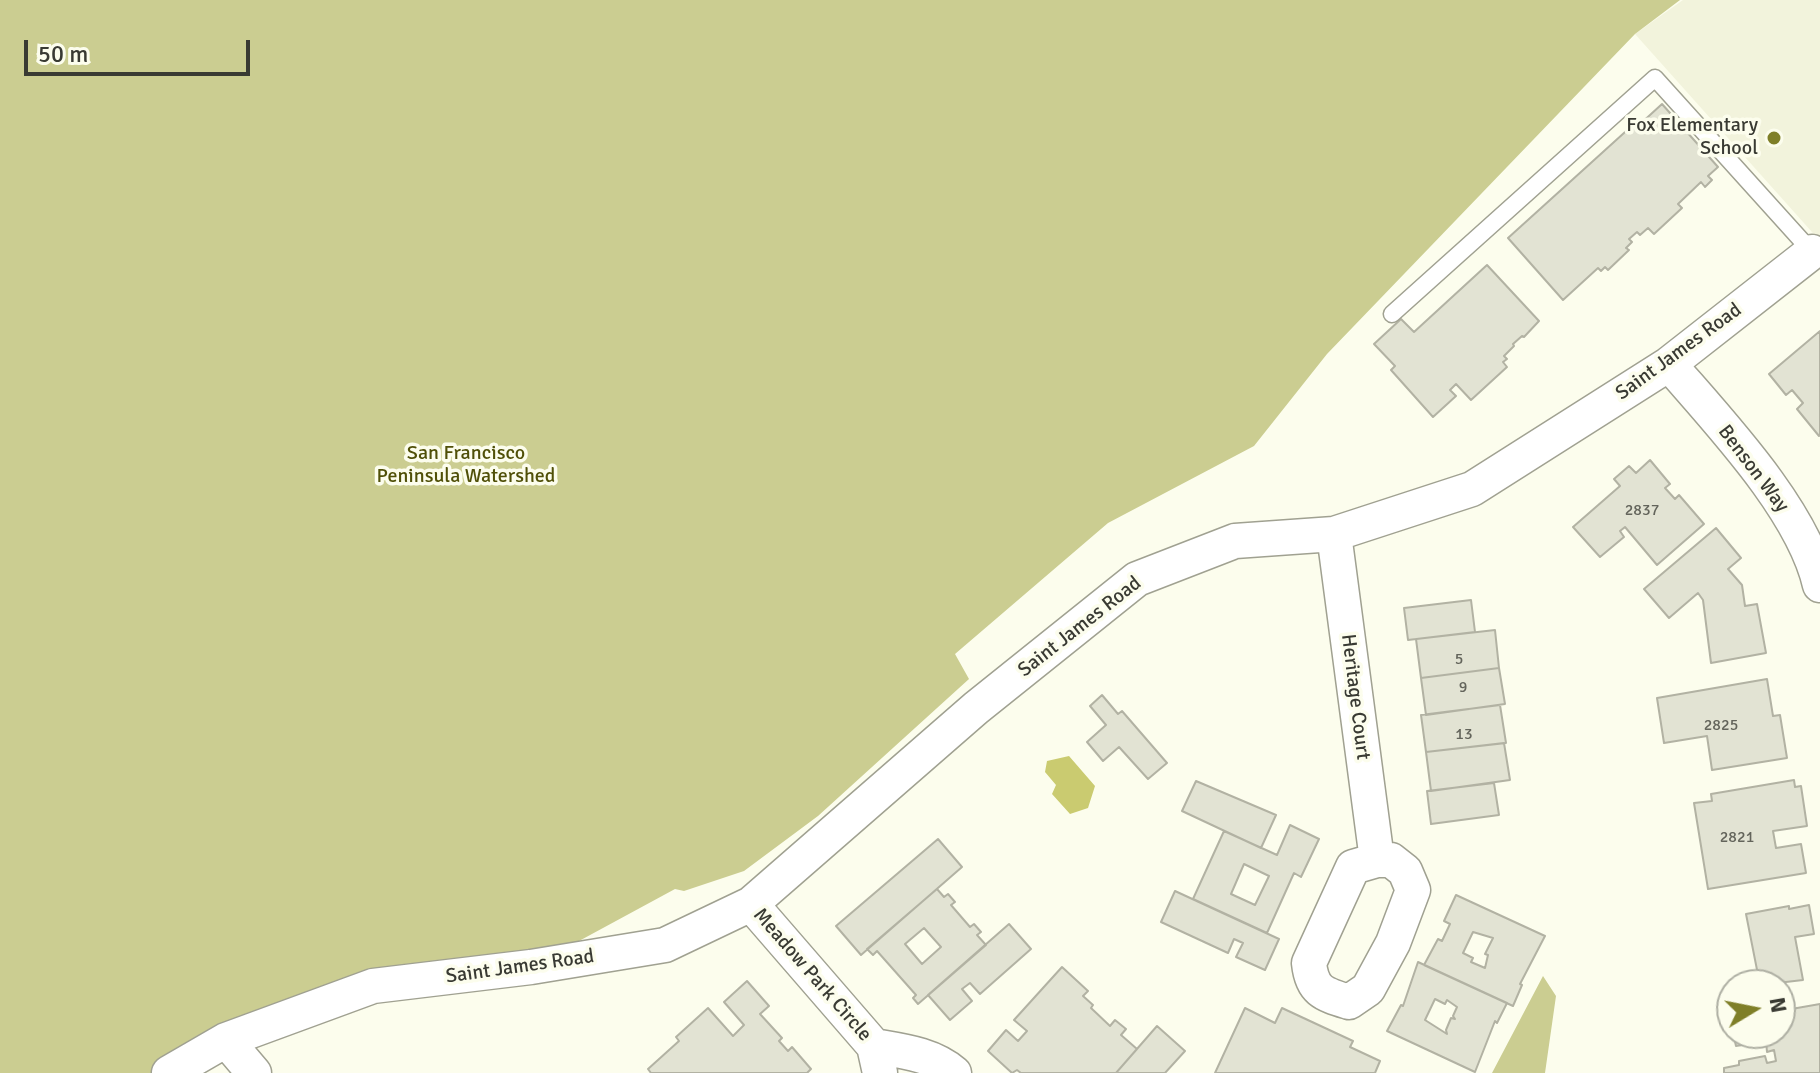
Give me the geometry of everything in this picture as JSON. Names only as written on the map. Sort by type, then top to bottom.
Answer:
[{"type":"street","name":"Saint James Road","points":[[169,1073],[226,1040],[373,986],[531,967],[665,945],[751,904],[976,708],[1137,579],[1235,541],[1334,534],[1472,489],[1669,364],[1816,249]]},
{"type":"street","name":"Benson Way","points":[[1669,364],[1758,469],[1791,520],[1817,571],[1820,585]]},
{"type":"street","name":"Heritage Court","points":[[1334,534],[1377,860]]},
{"type":"street","name":"Meadow Park Circle","points":[[751,904],[877,1059],[908,1052],[942,1063],[954,1073]]},
{"type":"street","points":[[226,1040],[254,1073]]},
{"type":"lane","name":"Saint James Road","points":[[1392,314],[1655,78],[1816,249]]},
{"type":"shaded area","name":"Fox Elementary School","points":[[1683,0],[1820,0],[1820,241],[1635,34]]},
{"type":"shaded area","points":[[1069,756],[1095,786],[1088,808],[1070,814],[1052,794],[1056,785],[1045,772],[1047,761]]},
{"type":"green space","name":"San Francisco Peninsula Watershed","points":[[0,0],[1680,0],[1635,34],[1327,354],[1254,446],[1108,523],[955,654],[969,679],[818,816],[744,871],[684,891],[675,889],[531,967],[373,986],[169,1073],[0,1073]]},
{"type":"green space","points":[[1543,976],[1556,996],[1545,1073],[1492,1073]]},
{"type":"building","points":[[1662,104],[1718,167],[1708,176],[1712,180],[1705,187],[1701,182],[1678,204],[1682,208],[1654,234],[1648,228],[1640,235],[1637,232],[1629,239],[1632,242],[1626,248],[1629,250],[1608,270],[1598,268],[1563,300],[1508,238],[1635,123],[1638,126]]},
{"type":"building","points":[[1487,265],[1539,321],[1504,356],[1507,359],[1503,362],[1507,367],[1471,400],[1456,384],[1450,390],[1456,396],[1433,417],[1391,370],[1395,366],[1374,344],[1401,319],[1414,332]]},
{"type":"building","points":[[1820,331],[1819,436],[1797,409],[1803,403],[1792,390],[1786,395],[1769,374]]},
{"type":"building","points":[[1650,460],[1670,484],[1665,488],[1675,499],[1679,495],[1704,524],[1657,565],[1625,527],[1620,531],[1624,537],[1600,557],[1573,527],[1620,486],[1614,479],[1629,466],[1636,473]]},
{"type":"building","points":[[1716,528],[1741,558],[1728,569],[1742,585],[1745,606],[1757,604],[1766,653],[1711,663],[1703,600],[1698,593],[1669,618],[1644,589]]},
{"type":"building","points":[[1471,600],[1475,632],[1408,640],[1404,608]]},
{"type":"building","points":[[1495,630],[1499,668],[1421,678],[1416,639]]},
{"type":"building","points":[[1499,668],[1505,704],[1426,715],[1421,678]]},
{"type":"building","points":[[1767,679],[1773,716],[1780,715],[1787,758],[1712,770],[1707,736],[1664,743],[1657,698]]},
{"type":"building","points":[[1102,695],[1118,714],[1122,711],[1167,763],[1148,779],[1119,747],[1103,761],[1087,742],[1106,725],[1090,706]]},
{"type":"building","points":[[1500,705],[1506,743],[1426,752],[1421,715]]},
{"type":"building","points":[[1504,743],[1510,780],[1431,791],[1426,752]]},
{"type":"building","points":[[1794,780],[1795,787],[1801,786],[1807,826],[1773,831],[1776,848],[1801,844],[1806,873],[1708,889],[1694,803],[1712,801],[1711,794]]},
{"type":"building","points":[[1196,781],[1276,815],[1261,848],[1182,811]]},
{"type":"building","points":[[1494,783],[1499,815],[1431,824],[1427,791]]},
{"type":"building","points":[[1290,825],[1319,839],[1301,877],[1294,873],[1267,933],[1193,899],[1224,831],[1277,855]],"holes":[[[1244,864],[1269,876],[1255,905],[1231,894]]]},
{"type":"building","points":[[938,839],[962,867],[861,955],[836,926]]},
{"type":"building","points":[[937,889],[955,902],[951,905],[970,927],[974,924],[981,932],[977,935],[986,945],[918,1004],[913,998],[916,995],[877,951],[873,955],[867,949]],"holes":[[[924,928],[941,947],[922,964],[905,944]]]},
{"type":"building","points":[[1175,891],[1279,939],[1265,970],[1236,957],[1243,943],[1234,939],[1228,953],[1161,922]]},
{"type":"building","points":[[1456,895],[1545,936],[1520,984],[1513,1006],[1424,965],[1450,924],[1444,921]],"holes":[[[1473,932],[1493,938],[1485,954],[1488,955],[1485,968],[1471,962],[1473,958],[1463,953]]]},
{"type":"building","points":[[1809,905],[1814,934],[1795,937],[1803,980],[1796,981],[1796,969],[1757,969],[1746,914],[1789,906],[1789,909]]},
{"type":"building","points":[[1009,924],[1031,949],[980,994],[970,983],[962,989],[972,1001],[950,1020],[928,995]]},
{"type":"building","points":[[1418,962],[1507,1003],[1497,1023],[1495,1021],[1475,1072],[1387,1031],[1403,1006]],"holes":[[[1435,999],[1445,1004],[1447,1000],[1457,1007],[1447,1034],[1425,1020]]]},
{"type":"building","points":[[1062,967],[1088,991],[1083,996],[1093,1005],[1091,1008],[1110,1026],[1115,1020],[1126,1029],[1121,1035],[1137,1049],[1116,1073],[1021,1073],[1017,1070],[1012,1073],[988,1051],[1006,1030],[1018,1041],[1027,1031],[1014,1020]]},
{"type":"building","points":[[747,981],[769,1006],[760,1014],[782,1038],[779,1041],[788,1051],[792,1047],[811,1069],[807,1073],[651,1073],[648,1069],[679,1041],[676,1037],[708,1008],[733,1036],[744,1025],[724,1002]]},
{"type":"building","points":[[1820,1004],[1820,1073],[1724,1073],[1724,1068],[1739,1065],[1739,1061],[1765,1056],[1767,1063],[1776,1061],[1774,1050],[1767,1052],[1767,1049],[1796,1049],[1796,1008]]},
{"type":"building","points":[[1245,1008],[1275,1023],[1282,1008],[1353,1041],[1350,1047],[1380,1061],[1375,1073],[1215,1073]]},
{"type":"building","points":[[1157,1026],[1185,1051],[1165,1073],[1116,1073]]},
{"type":"place","name":"Fox Elementary School","points":[[1774,138]]}]
